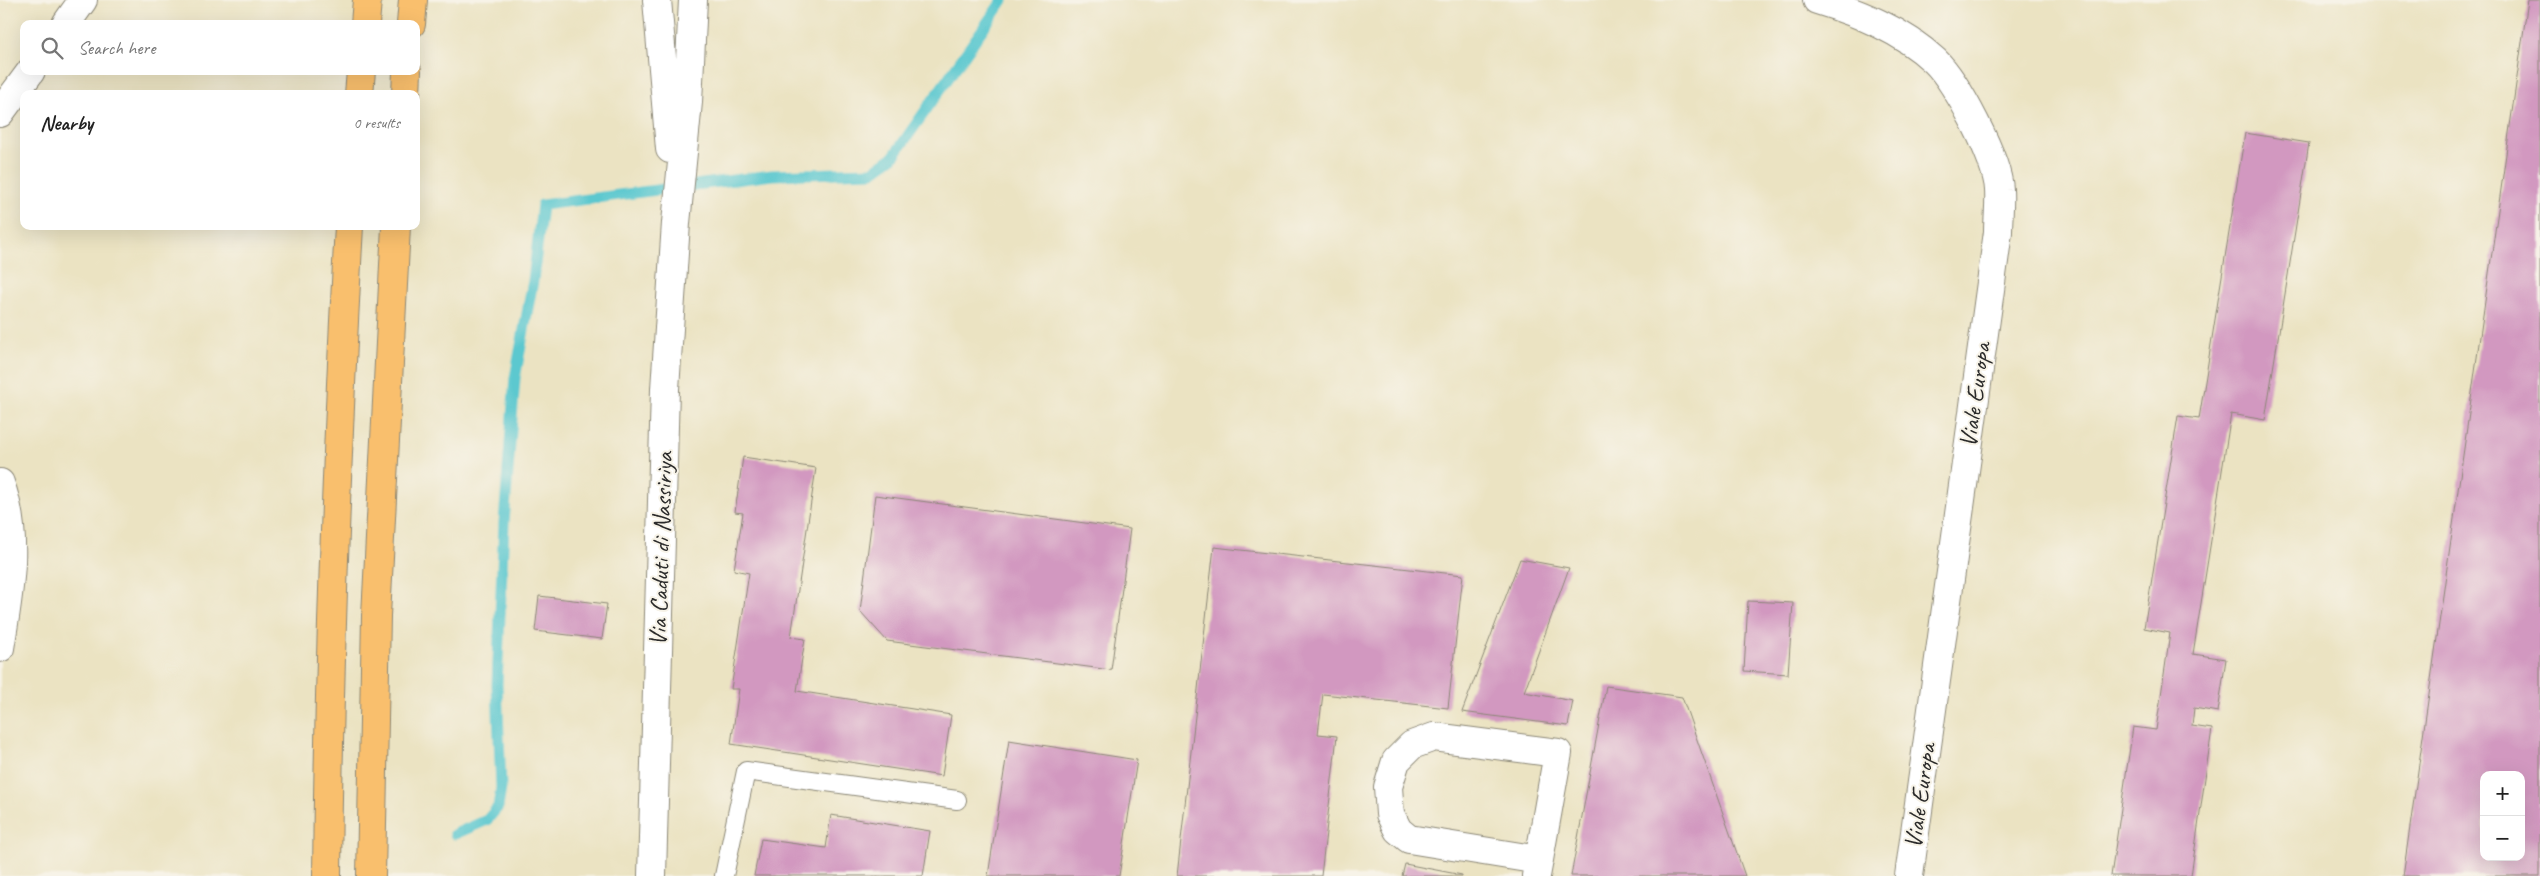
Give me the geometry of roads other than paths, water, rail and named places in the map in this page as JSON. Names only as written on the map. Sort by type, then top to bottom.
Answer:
[{"type":"highway","points":[[365,20],[367,0]]},
{"type":"highway","points":[[411,20],[413,0]]},
{"type":"highway","points":[[359,90],[361,75]]},
{"type":"highway","points":[[406,90],[407,75]]},
{"type":"highway","points":[[327,876],[328,737],[340,383],[349,230]]},
{"type":"highway","points":[[371,876],[376,616],[396,230]]},
{"type":"street","points":[[69,20],[83,0]]},
{"type":"street","name":"Via Caduti di Nassiriya","points":[[657,0],[676,223]]},
{"type":"street","name":"Via Caduti di Nassiriya","points":[[652,876],[665,390],[676,223],[688,102],[693,0]]},
{"type":"street","name":"Viale Europa","points":[[1817,0],[1858,13],[1896,33],[1936,61],[1960,95],[1987,149],[1999,188],[1998,232],[1909,876]]},
{"type":"street","points":[[0,113],[28,75]]},
{"type":"street","points":[[0,483],[10,522],[12,552],[10,586],[0,648]]},
{"type":"street","points":[[1434,737],[1558,753],[1538,868],[1409,839],[1398,830],[1390,814],[1388,787],[1396,761],[1412,744],[1434,737]]},
{"type":"lane","points":[[724,876],[746,771],[957,800]]},
{"type":"waterway","points":[[455,834],[487,820],[498,807],[501,788],[497,684],[504,523],[515,378],[533,281],[542,205],[772,175],[872,172],[893,157],[1003,0]]}]
